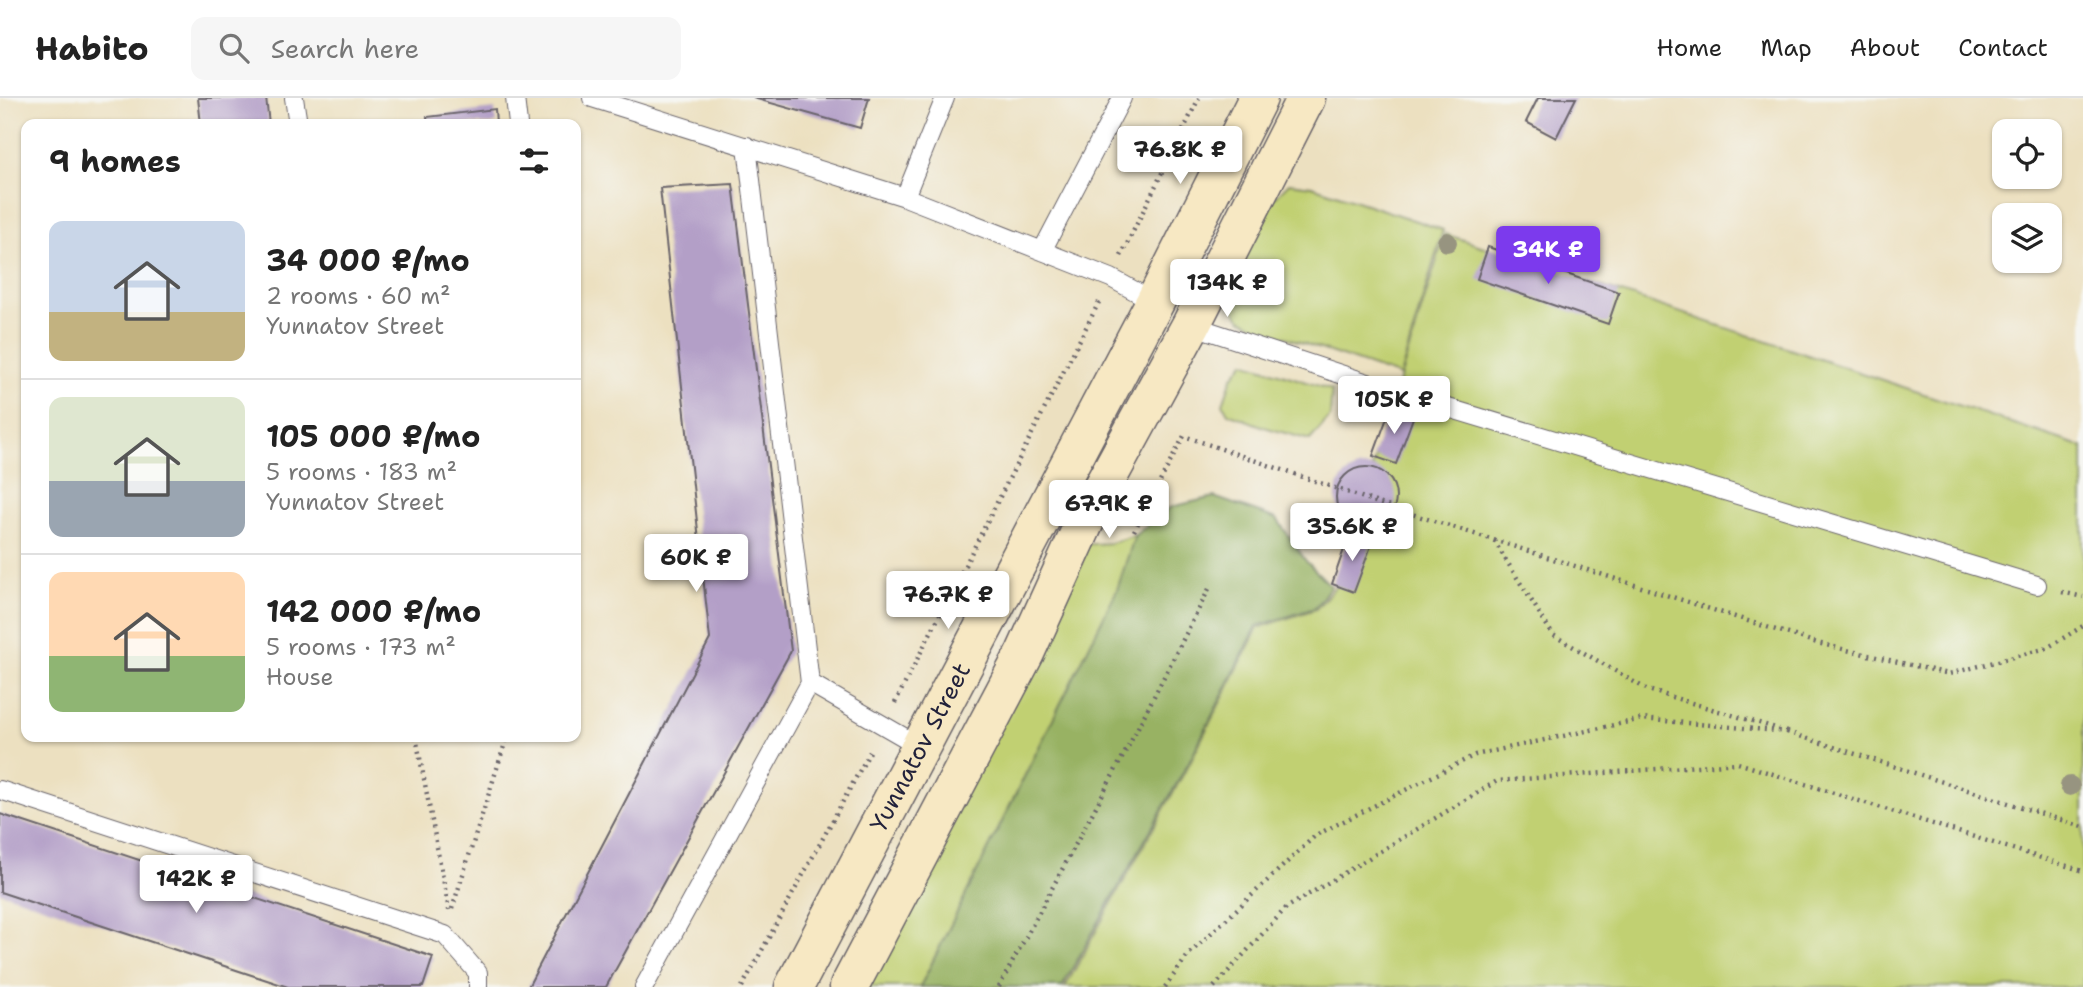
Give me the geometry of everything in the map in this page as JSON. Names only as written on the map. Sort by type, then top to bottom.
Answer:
[{"type":"main road","name":"Yunnatov Street","points":[[794,987],[1155,302],[1258,98]]},
{"type":"main road","name":"Yunnatov Street","points":[[849,987],[1025,653],[1090,510],[1191,325],[1306,98]]},
{"type":"lane","points":[[295,98],[297,119]]},
{"type":"lane","points":[[514,98],[517,119]]},
{"type":"lane","points":[[593,98],[623,103],[905,197],[1111,278],[1155,302]]},
{"type":"lane","points":[[905,197],[945,98]]},
{"type":"lane","points":[[1042,251],[1122,98]]},
{"type":"lane","points":[[644,987],[810,683],[747,146]]},
{"type":"lane","points":[[1191,325],[1395,391],[2037,585]]},
{"type":"lane","points":[[810,683],[921,747]]},
{"type":"lane","points":[[0,790],[445,935],[478,973],[478,987]]},
{"type":"path","points":[[742,987],[884,726],[1199,98]]},
{"type":"path","points":[[1133,531],[1184,436],[1494,541],[1817,643],[1948,674],[2047,649],[2083,626]]},
{"type":"path","points":[[1494,541],[1553,635],[1647,690],[1789,732],[2083,827]]},
{"type":"path","points":[[999,987],[1128,747],[1211,585]]},
{"type":"path","points":[[1165,987],[1189,954],[1316,835],[1475,755],[1642,719],[1789,732]]},
{"type":"path","points":[[417,742],[450,915],[506,742]]},
{"type":"path","points":[[1214,987],[1286,908],[1497,781],[1738,763],[2083,871]]},
{"type":"green space","points":[[1289,183],[1312,186],[1443,230],[1400,376],[1259,328],[1241,319],[1232,307],[1228,290],[1263,209]]},
{"type":"green space","points":[[1445,234],[2083,447],[2083,987],[1065,987],[1189,764],[1258,628],[1316,609],[1335,587]]},
{"type":"green space","points":[[1244,362],[1332,390],[1330,417],[1310,440],[1228,413],[1223,404],[1232,378]]},
{"type":"green space","points":[[1214,497],[1277,519],[1306,561],[1331,586],[1315,608],[1257,626],[1189,762],[1062,987],[920,987],[1117,590],[1135,535],[1171,507]]},
{"type":"green space","points":[[1135,535],[1117,590],[920,987],[849,987],[1074,545],[1110,543]]},
{"type":"building","points":[[198,98],[266,98],[268,119],[200,119]]},
{"type":"building","points":[[753,98],[869,98],[860,128]]},
{"type":"building","points":[[1538,98],[1576,98],[1556,138],[1526,122]]},
{"type":"building","points":[[495,109],[496,119],[427,119]]},
{"type":"building","points":[[733,184],[791,651],[606,987],[528,987],[710,639],[660,188]]},
{"type":"building","points":[[1488,247],[1619,292],[1608,324],[1477,279]]},
{"type":"building","points":[[1391,407],[1414,415],[1396,464],[1373,456]]},
{"type":"building","points":[[1366,467],[1387,476],[1396,497],[1387,518],[1366,527],[1345,518],[1336,497],[1345,476]]},
{"type":"building","points":[[1349,535],[1372,543],[1354,592],[1332,584]]},
{"type":"building","points":[[0,814],[433,957],[423,987],[288,987],[0,892]]}]
